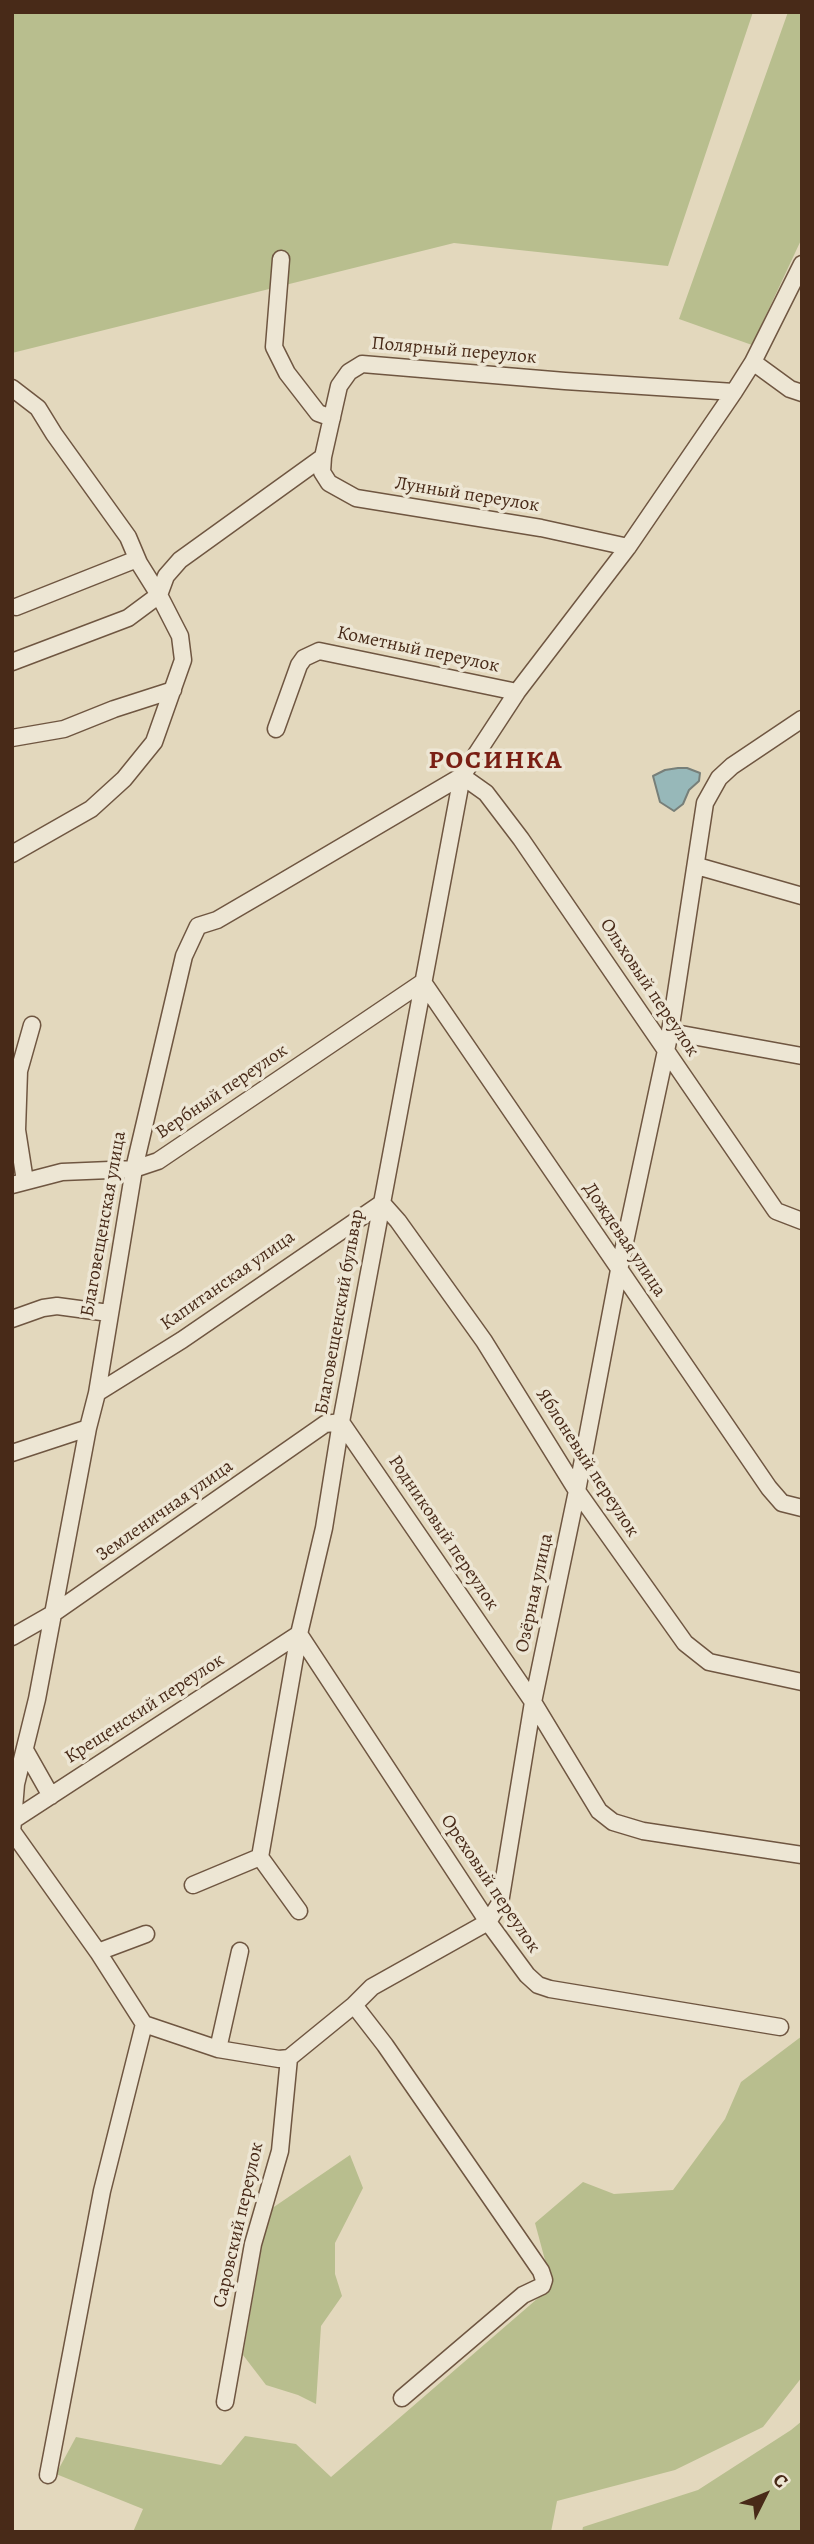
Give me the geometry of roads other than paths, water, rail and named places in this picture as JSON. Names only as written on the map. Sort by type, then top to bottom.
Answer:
[{"type":"street","points":[[281,259],[274,347],[287,373],[318,413],[332,418]]},
{"type":"street","points":[[462,776],[517,692],[628,547],[734,392],[802,264]]},
{"type":"street","points":[[752,362],[790,389],[802,393]]},
{"type":"street","name":"Полярный переулок","points":[[323,457],[340,386],[349,372],[362,364],[734,392]]},
{"type":"street","points":[[12,388],[38,408],[128,537],[137,559],[180,636],[183,660],[154,742],[124,779],[91,809],[12,854]]},
{"type":"street","points":[[12,662],[128,618],[159,595],[166,576],[180,560],[323,457]]},
{"type":"street","name":"Лунный переулок","points":[[323,457],[323,472],[329,483],[356,498],[541,528],[628,547]]},
{"type":"street","points":[[16,607],[137,559]]},
{"type":"street","name":"Кометный переулок","points":[[276,729],[299,665],[303,658],[319,651],[517,692]]},
{"type":"street","points":[[12,738],[64,729],[173,690]]},
{"type":"street","name":"Озёрная улица","points":[[488,1922],[500,1903],[533,1702],[619,1270],[670,1032],[705,803],[719,778],[746,755],[802,719]]},
{"type":"street","name":"Благовещенский бульвар","points":[[260,1857],[299,1634],[324,1528],[341,1422],[462,776]]},
{"type":"street","name":"Ольховый переулок","points":[[462,776],[486,793],[521,839],[776,1210],[802,1221]]},
{"type":"street","name":"Благовещенская улица","points":[[13,1828],[16,1784],[54,1613],[88,1428],[97,1393],[134,1168],[178,975],[198,926],[217,919],[265,892],[462,776]]},
{"type":"street","points":[[696,866],[802,896]]},
{"type":"street","name":"Вербный переулок","points":[[18,1183],[62,1172],[134,1168],[158,1161],[423,982]]},
{"type":"street","name":"Дождевая улица","points":[[423,982],[769,1488],[782,1503],[802,1508]]},
{"type":"street","points":[[18,1183],[19,1071],[32,1025]]},
{"type":"street","points":[[670,1032],[802,1056]]},
{"type":"street","name":"Капитанская улица","points":[[97,1393],[182,1340],[382,1203]]},
{"type":"street","name":"Яблоневый переулок","points":[[382,1203],[484,1340],[577,1491],[670,1623],[695,1653],[709,1662],[802,1682]]},
{"type":"street","points":[[12,1319],[57,1306],[109,1313]]},
{"type":"street","name":"Земленичная улица","points":[[12,1637],[54,1613],[325,1424],[341,1422]]},
{"type":"street","name":"Родниковый переулок","points":[[341,1422],[533,1702],[599,1811],[613,1822],[643,1831],[802,1855]]},
{"type":"street","points":[[12,1453],[88,1428]]},
{"type":"street","name":"Крещенский переулок","points":[[13,1828],[51,1796],[299,1634]]},
{"type":"street","name":"Ореховый переулок","points":[[299,1634],[488,1922],[527,1975],[538,1985],[550,1990],[780,2027]]},
{"type":"street","points":[[25,1750],[51,1796]]},
{"type":"street","points":[[13,1828],[144,2024],[218,2049],[279,2059],[289,2058],[372,1987],[488,1922]]},
{"type":"street","points":[[193,1885],[260,1857],[299,1911]]},
{"type":"street","points":[[98,1952],[146,1934]]},
{"type":"street","points":[[218,2049],[240,1951]]},
{"type":"street","points":[[354,2004],[541,2271],[544,2280],[542,2286],[523,2295],[402,2398]]},
{"type":"street","points":[[48,2476],[102,2191],[144,2024]]},
{"type":"street","name":"Саровский переулок","points":[[225,2402],[253,2244],[280,2151],[289,2058]]},
{"type":"water","points":[[678,768],[700,773],[699,781],[689,790],[683,804],[674,811],[660,802],[653,776]]},
{"type":"district","name":"РОСИНКА","points":[[496,762]]}]
